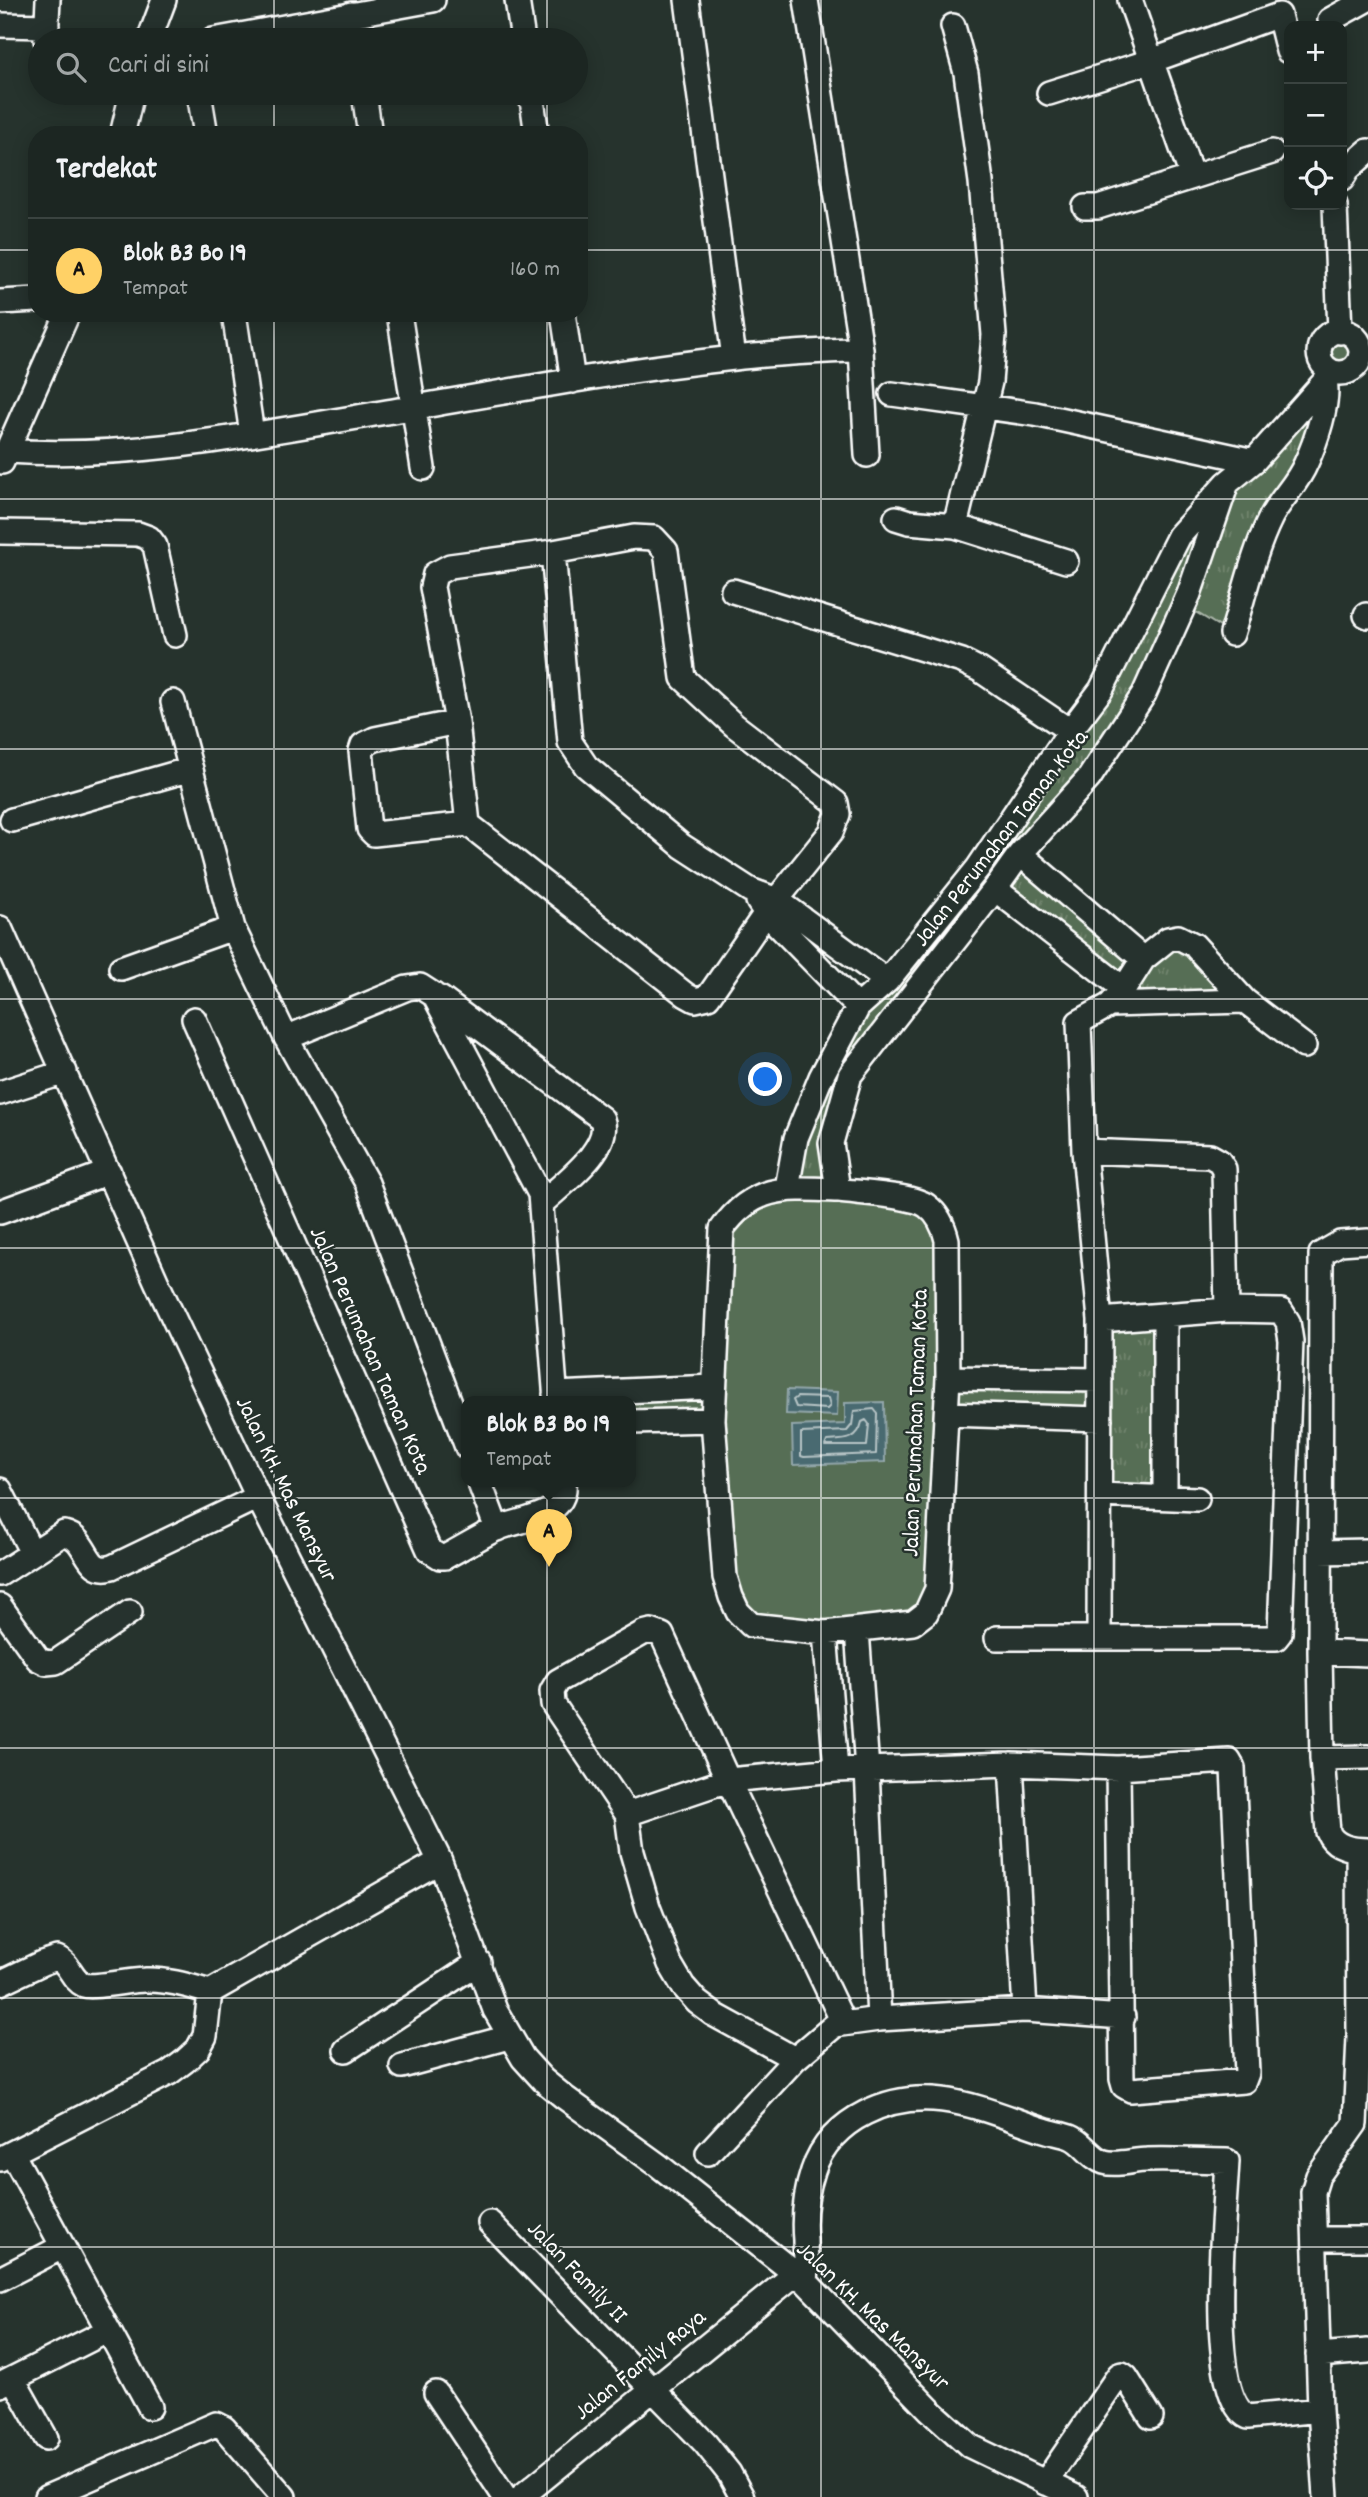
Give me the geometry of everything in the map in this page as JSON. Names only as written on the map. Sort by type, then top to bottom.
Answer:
[{"type":"street","points":[[46,28],[48,0]]},
{"type":"street","points":[[158,28],[164,0]]},
{"type":"street","points":[[277,28],[433,0]]},
{"type":"street","points":[[517,0],[521,28]]},
{"type":"street","points":[[687,0],[734,358]]},
{"type":"street","points":[[806,0],[861,349],[867,455]]},
{"type":"street","points":[[1130,0],[1192,177]]},
{"type":"street","points":[[1329,20],[1366,0]]},
{"type":"street","points":[[351,14],[353,28]]},
{"type":"street","points":[[1049,93],[1150,61],[1279,15],[1284,35]]},
{"type":"street","points":[[0,25],[28,30]]},
{"type":"street","points":[[953,26],[966,73],[986,226],[994,335],[990,382],[956,526]]},
{"type":"street","points":[[124,126],[129,105]]},
{"type":"street","points":[[202,105],[205,126]]},
{"type":"street","points":[[366,105],[369,126]]},
{"type":"street","points":[[533,105],[536,126]]},
{"type":"street","points":[[1085,207],[1098,207],[1272,152]]},
{"type":"street","points":[[1347,171],[1368,152]]},
{"type":"street","points":[[1227,483],[1254,461],[1329,377],[1363,362],[1354,336],[1336,210]]},
{"type":"street","points":[[0,302],[28,300]]},
{"type":"street","points":[[64,322],[4,458],[98,452],[252,434],[573,381],[734,358],[861,349]]},
{"type":"street","points":[[235,322],[252,434]]},
{"type":"street","points":[[400,322],[423,468]]},
{"type":"street","points":[[564,322],[573,381]]},
{"type":"street","points":[[1232,634],[1272,517],[1306,464],[1327,400],[1329,377],[1319,352],[1323,340],[1328,335],[1354,336]]},
{"type":"street","points":[[892,394],[1035,414],[1254,461]]},
{"type":"street","name":"Jalan Perumahan Taman Kota","points":[[1227,483],[1189,594],[1144,694],[1089,778],[1020,854],[850,1075],[831,1143],[838,1190],[914,1200],[926,1205],[944,1228],[947,1240],[947,1414],[937,1589],[926,1613],[913,1623],[825,1633],[751,1625],[738,1612],[730,1597],[725,1577],[713,1420],[722,1229],[738,1208],[747,1202],[788,1188],[796,1138],[821,1077],[858,1007],[887,981],[978,868],[1070,731],[1101,690],[1179,536],[1227,483]]},
{"type":"street","points":[[896,518],[909,522],[956,526],[1066,561]]},
{"type":"street","points":[[0,532],[138,534],[149,538],[155,545],[175,635]]},
{"type":"street","points":[[457,722],[375,739],[363,745],[361,751],[369,829],[374,834],[468,824],[695,1000],[708,997],[772,906],[835,824],[838,814],[836,803],[734,725],[683,678],[666,551],[654,538],[634,537],[553,552],[450,566],[435,574],[432,587],[457,722],[468,824]]},
{"type":"street","points":[[553,552],[570,741],[586,766],[682,846],[887,981]]},
{"type":"street","points":[[733,591],[962,661],[980,670],[1070,731]]},
{"type":"street","points":[[173,702],[233,928],[286,1038],[367,1183],[461,1431]]},
{"type":"street","points":[[12,820],[191,769]]},
{"type":"street","points":[[1020,854],[1143,959]]},
{"type":"street","points":[[995,889],[1117,997],[1245,1001]]},
{"type":"street","points":[[772,906],[858,1007]]},
{"type":"street","points":[[121,968],[233,928]]},
{"type":"street","points":[[1099,1637],[1100,1320],[1084,1151],[1079,1022],[1117,997],[1143,959],[1168,939],[1178,937],[1194,945],[1245,1001],[1304,1046]]},
{"type":"street","name":"Jalan KH. Mas Mansyur","points":[[2,942],[65,1072],[157,1283],[258,1497],[440,1861],[495,2010],[509,2037],[537,2074],[658,2165],[800,2279],[955,2434],[971,2446],[1076,2497]]},
{"type":"street","points":[[286,1038],[407,988],[420,986],[434,995],[602,1119],[605,1126],[603,1140],[590,1157],[542,1203]]},
{"type":"street","points":[[434,995],[535,1182],[542,1203],[556,1396]]},
{"type":"street","name":"Jalan Perumahan Taman Kota","points":[[194,1018],[425,1545],[433,1554],[445,1557],[497,1529],[553,1509],[561,1502],[565,1487]]},
{"type":"street","points":[[0,1093],[65,1072]]},
{"type":"street","points":[[1084,1151],[1210,1156],[1220,1161],[1224,1169],[1227,1310]]},
{"type":"street","points":[[0,1212],[109,1172]]},
{"type":"street","points":[[788,1188],[838,1190]]},
{"type":"street","points":[[1326,2497],[1320,2410],[1313,2193],[1314,2184],[1361,2124],[1364,2036],[1363,1850],[1337,1844],[1330,1836],[1322,1758],[1321,1254],[1340,1243],[1368,1241]]},
{"type":"street","points":[[997,1638],[1276,1638],[1280,1634],[1291,1341],[1288,1322],[1281,1311],[1227,1310],[1100,1320]]},
{"type":"street","points":[[1165,1315],[1165,1497]]},
{"type":"street","points":[[948,1378],[1100,1380]]},
{"type":"street","points":[[572,1396],[713,1387]]},
{"type":"street","points":[[947,1414],[1100,1419]]},
{"type":"street","points":[[636,1422],[713,1420]]},
{"type":"street","points":[[481,1487],[497,1529]]},
{"type":"street","points":[[0,1490],[32,1553]]},
{"type":"street","points":[[1100,1495],[1197,1499]]},
{"type":"street","points":[[0,1574],[64,1533],[78,1539],[93,1564],[107,1569],[258,1497]]},
{"type":"street","points":[[1320,1552],[1368,1551]]},
{"type":"street","points":[[0,1606],[38,1659],[46,1663],[56,1662],[130,1612]]},
{"type":"street","points":[[858,1630],[878,2018]]},
{"type":"street","points":[[795,2059],[713,2014],[697,2002],[683,1986],[670,1964],[648,1908],[632,1852],[627,1814],[553,1704],[551,1695],[558,1681],[643,1633],[657,1632],[665,1639],[728,1780],[843,2022]]},
{"type":"street","points":[[825,1633],[836,1770]]},
{"type":"street","points":[[1320,1652],[1368,1654]]},
{"type":"street","points":[[1322,1758],[1368,1757]]},
{"type":"street","points":[[627,1814],[728,1780],[836,1770],[1011,1764],[1118,1768],[1225,1760],[1233,1765],[1246,2078],[1241,2082],[1131,2090],[1124,2086],[1118,1768]]},
{"type":"street","points":[[1011,1764],[1025,2010]]},
{"type":"street","points":[[0,1983],[57,1958],[64,1961],[74,1977],[83,1984],[96,1986],[147,1979],[181,1983],[210,1992],[440,1861]]},
{"type":"street","points":[[346,2050],[479,1962]]},
{"type":"street","points":[[150,2407],[62,2247],[6,2156],[169,2073],[185,2061],[198,2049],[205,2036],[210,1992]]},
{"type":"street","points":[[708,2153],[795,2059],[829,2029],[843,2022],[1025,2010],[1123,2017]]},
{"type":"street","points":[[402,2066],[509,2037]]},
{"type":"street","points":[[800,2279],[808,2266],[805,2212],[816,2163],[836,2133],[847,2123],[870,2110],[900,2100],[917,2098],[959,2102],[997,2112],[1045,2131],[1071,2137],[1107,2163],[1145,2160],[1227,2161],[1220,2318],[1223,2354],[1235,2406],[1248,2417],[1320,2410]]},
{"type":"street","name":"Jalan Family II","points":[[490,2223],[705,2443],[729,2473],[743,2497]]},
{"type":"street","points":[[1316,2239],[1368,2239]]},
{"type":"street","points":[[0,2279],[62,2247]]},
{"type":"street","name":"Jalan Family Raya","points":[[521,2497],[654,2390],[800,2279]]},
{"type":"street","points":[[46,2438],[6,2382],[107,2331]]},
{"type":"street","points":[[1318,2355],[1368,2351]]},
{"type":"street","points":[[1045,2483],[1119,2375],[1126,2376],[1152,2417]]},
{"type":"street","points":[[436,2393],[505,2497]]},
{"type":"street","points":[[47,2497],[216,2424],[224,2428],[284,2497]]},
{"type":"green space","points":[[1340,332],[1348,333],[1354,338],[1359,344],[1359,360],[1354,366],[1348,371],[1340,372],[1332,371],[1326,366],[1321,360],[1320,352],[1321,344],[1326,338],[1332,333]]},
{"type":"green space","points":[[1325,381],[1232,634],[1187,607],[1150,682],[1020,854],[1143,959],[1168,939],[1245,1001],[1110,1005],[1123,990],[995,890],[850,1075],[831,1143],[838,1190],[787,1188],[821,1077],[1070,731],[1179,536]]},
{"type":"green space","points":[[757,1197],[914,1200],[944,1228],[926,1613],[857,1630],[738,1612],[713,1420],[728,1220]]},
{"type":"green space","points":[[1165,1315],[1165,1497],[1100,1495],[1100,1420],[947,1414],[948,1378],[1099,1380],[1100,1320]]},
{"type":"green space","points":[[713,1387],[713,1420],[636,1422],[636,1400]]},
{"type":"water","points":[[787,1390],[838,1392],[837,1416],[786,1414]]},
{"type":"water","points":[[884,1402],[885,1462],[793,1465],[792,1426],[845,1424],[845,1403]]},
{"type":"place","name":"Blok B3 Bo 19","points":[[549,1567]]}]
